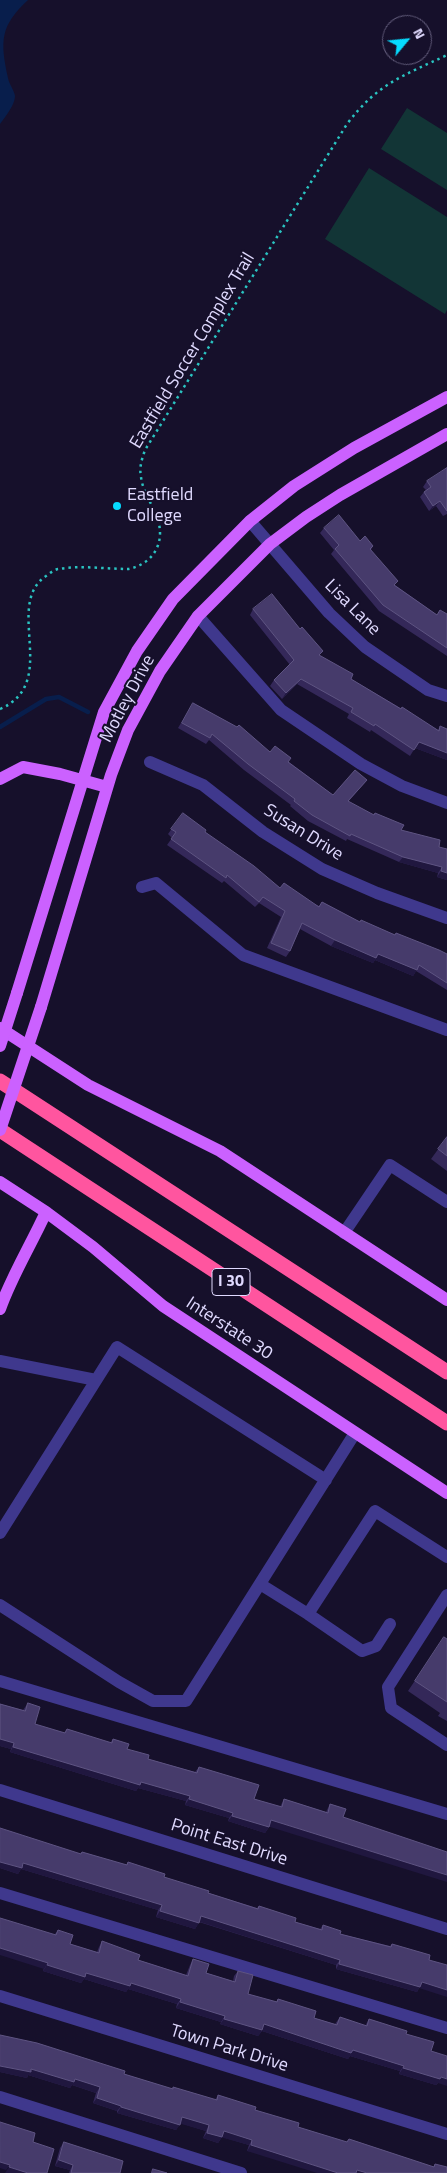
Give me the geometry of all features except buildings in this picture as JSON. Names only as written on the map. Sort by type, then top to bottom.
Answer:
[{"type":"highway","name":"I 30","points":[[0,1081],[447,1372]]},
{"type":"highway","name":"I 30","points":[[0,1130],[447,1423]]},
{"type":"main road","name":"Motley Drive","points":[[0,1046],[104,712],[136,651],[173,600],[250,520],[294,486],[354,448],[446,399]]},
{"type":"main road","name":"Motley Drive","points":[[0,1130],[40,1007],[107,787],[128,730],[160,671],[198,616],[270,544],[340,495],[447,434]]},
{"type":"main road","points":[[0,779],[23,767],[107,787]]},
{"type":"main road","points":[[0,1028],[88,1085],[220,1151],[447,1300]]},
{"type":"main road","name":"Interstate 30","points":[[0,1182],[46,1212],[163,1306],[447,1493]]},
{"type":"main road","points":[[0,1309],[13,1276],[46,1212]]},
{"type":"street","name":"Lisa Lane","points":[[250,520],[329,614],[365,648],[428,690],[447,696]]},
{"type":"street","points":[[198,616],[281,710],[361,764],[402,786],[447,803]]},
{"type":"street","name":"Susan Drive","points":[[150,762],[203,785],[263,832],[322,869],[376,893],[447,918]]},
{"type":"street","points":[[142,887],[156,883],[243,955],[447,1030]]},
{"type":"street","points":[[344,1232],[390,1165],[447,1202]]},
{"type":"street","points":[[0,1533],[118,1347],[326,1480]]},
{"type":"street","points":[[0,1361],[96,1380]]},
{"type":"street","points":[[0,1605],[119,1682],[153,1701],[186,1701],[356,1433]]},
{"type":"street","points":[[308,1614],[375,1510],[447,1557]]},
{"type":"street","points":[[260,1584],[308,1614],[362,1652],[376,1646],[390,1624]]},
{"type":"street","points":[[447,1595],[388,1687],[391,1708],[447,1745]]},
{"type":"street","points":[[0,1681],[447,1814]]},
{"type":"street","name":"Point East Drive","points":[[0,1790],[447,1929]]},
{"type":"street","points":[[0,1892],[447,2028]]},
{"type":"street","name":"Town Park Drive","points":[[0,1996],[447,2134]]},
{"type":"street","points":[[0,2097],[241,2173]]},
{"type":"path","name":"Eastfield Soccer Complex Trail","points":[[0,709],[18,699],[27,683],[30,670],[30,596],[42,578],[58,569],[128,569],[138,567],[154,555],[159,540],[159,524],[142,487],[140,475],[141,462],[145,450],[347,124],[361,106],[397,77],[447,55]]},
{"type":"green space","points":[[407,108],[447,133],[447,190],[381,149]]},
{"type":"green space","points":[[369,168],[447,217],[447,310],[445,314],[325,239]]},
{"type":"water","points":[[0,0],[28,0],[12,18],[4,35],[5,65],[15,99],[12,107],[0,124]]},
{"type":"waterway","points":[[0,727],[46,699],[59,697],[88,712]]},
{"type":"place","name":"Eastfield College","points":[[117,506]]}]
